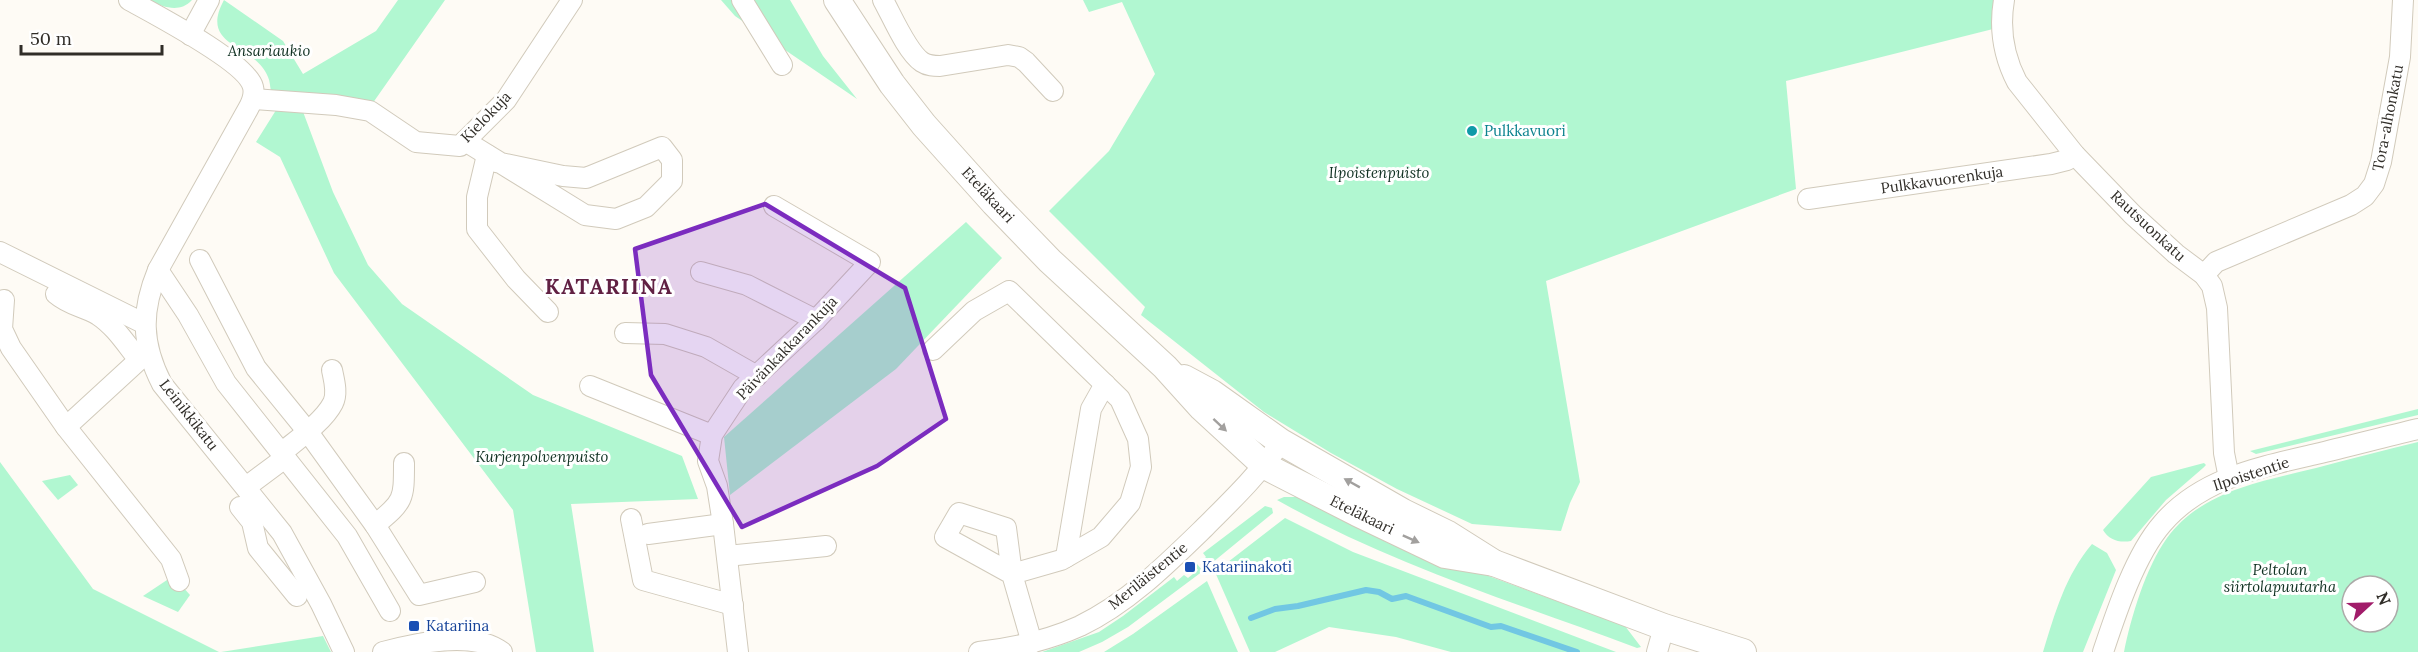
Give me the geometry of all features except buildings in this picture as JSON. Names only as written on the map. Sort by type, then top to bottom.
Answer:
[{"type":"main road","name":"Eteläkaari","points":[[837,0],[892,84],[947,152],[1050,261],[1165,367],[1202,408],[1265,466],[1445,555],[1494,563],[1664,627],[1743,652]]},
{"type":"main road","name":"Eteläkaari","points":[[1165,367],[1212,393],[1281,442],[1403,512],[1448,534],[1494,563]]},
{"type":"street","points":[[129,0],[190,34],[242,71],[253,87],[253,99]]},
{"type":"street","points":[[190,34],[209,0]]},
{"type":"street","name":"Kielokuja","points":[[253,99],[336,105],[370,111],[416,142],[460,146],[506,100],[572,0]]},
{"type":"street","points":[[742,0],[782,65]]},
{"type":"street","points":[[883,0],[913,53],[921,62],[931,66],[940,66],[1008,55],[1019,57],[1053,90]]},
{"type":"street","name":"Rautsuonkatu","points":[[2004,0],[2002,40],[2010,69],[2017,82],[2075,154],[2133,215],[2176,254],[2204,274]]},
{"type":"street","name":"Tora-alhonkatu","points":[[2204,274],[2216,262],[2351,205],[2365,196],[2374,184],[2381,162],[2400,57],[2403,0]]},
{"type":"street","name":"Leinikkikatu","points":[[253,99],[158,270],[149,292],[146,324],[150,356],[162,384],[282,533],[345,652]]},
{"type":"street","points":[[465,141],[491,158],[585,215],[616,219],[646,207],[672,181],[672,160],[662,147],[586,178],[563,176],[491,158]]},
{"type":"street","name":"Pulkkavuorenkuja","points":[[1808,200],[2051,164],[2067,160],[2075,154]]},
{"type":"street","points":[[491,158],[477,197],[477,229],[516,279],[548,312]]},
{"type":"street","name":"Päivänkakkarankuja","points":[[738,652],[723,524],[717,486],[708,461],[712,435],[743,388],[816,320],[870,262],[774,206]]},
{"type":"street","points":[[0,252],[146,324]]},
{"type":"street","points":[[200,260],[256,368],[308,432],[375,525],[418,595],[475,582]]},
{"type":"street","points":[[158,270],[188,315],[226,383],[347,536],[390,611]]},
{"type":"street","points":[[701,272],[747,285],[816,320]]},
{"type":"street","points":[[2204,274],[2212,286],[2217,308],[2224,453],[2229,477]]},
{"type":"street","points":[[933,350],[975,311],[1009,291],[1120,399],[1138,439],[1141,467],[1130,503],[1101,537],[1066,557],[1012,574],[1032,643]]},
{"type":"street","points":[[56,294],[66,303],[94,313],[110,323],[139,360],[66,427]]},
{"type":"street","points":[[4,300],[2,329],[11,348],[66,427],[171,559],[179,581]]},
{"type":"street","points":[[625,333],[665,334],[706,347],[756,376]]},
{"type":"street","points":[[246,488],[308,432],[333,402],[336,389],[332,370]]},
{"type":"street","points":[[1066,557],[1091,409],[1104,384]]},
{"type":"street","points":[[590,386],[712,435]]},
{"type":"street","name":"Ilpoistentie","points":[[2103,652],[2148,544],[2162,524],[2198,493],[2229,477],[2265,466],[2418,429]]},
{"type":"street","name":"Meriläistentie","points":[[979,652],[1032,643],[1081,625],[1130,595],[1181,550],[1265,466],[1281,442]]},
{"type":"street","points":[[375,525],[397,507],[404,493],[404,463]]},
{"type":"street","points":[[240,507],[252,522],[258,548],[297,596]]},
{"type":"street","points":[[631,519],[643,580],[733,605]]},
{"type":"street","points":[[648,534],[723,524]]},
{"type":"street","points":[[727,556],[826,546]]},
{"type":"street","points":[[1657,652],[1664,627]]},
{"type":"street","points":[[383,652],[465,640],[493,645],[502,652]]},
{"type":"highlighted area","points":[[765,204],[905,288],[946,419],[877,466],[742,527],[651,375],[635,249]]},
{"type":"green space","points":[[150,0],[192,0],[182,7],[172,8]]},
{"type":"green space","name":"Ansariaukio","points":[[224,0],[283,41],[303,74],[376,31],[398,0],[445,0],[370,107],[271,91],[269,79],[261,66],[252,57],[231,44],[218,28],[218,16]]},
{"type":"green space","points":[[721,0],[790,0],[823,56],[857,99],[735,16]]},
{"type":"green space","name":"Ilpoistenpuisto","points":[[1083,0],[1994,0],[1993,29],[1786,81],[1796,189],[1546,281],[1580,482],[1561,531],[1472,524],[1397,489],[1331,453],[1264,412],[1141,315],[1145,307],[1049,211],[1109,151],[1155,74],[1122,2],[1089,12]]},
{"type":"green space","name":"Kurjenpolvenpuisto","points":[[278,107],[302,109],[333,192],[368,265],[402,304],[533,395],[682,456],[698,499],[571,504],[594,652],[536,652],[513,510],[334,273],[280,157],[256,142]]},
{"type":"green space","points":[[966,222],[1002,258],[896,369],[730,495],[724,437]]},
{"type":"green space","points":[[2418,409],[2418,415],[2256,454],[2250,451]]},
{"type":"green space","name":"Peltolan siirtolapuutarha","points":[[2418,442],[2418,652],[2124,652],[2135,608],[2146,578],[2167,538],[2181,522],[2198,509],[2216,498],[2255,483]]},
{"type":"green space","points":[[0,462],[93,589],[219,652],[0,652]]},
{"type":"green space","points":[[2204,463],[2206,465],[2166,500],[2131,541],[2115,540],[2103,530],[2151,477]]},
{"type":"green space","points":[[70,475],[78,485],[58,500],[42,481]]},
{"type":"green space","points":[[1284,497],[1298,497],[1426,553],[1625,626],[1641,647],[1637,648],[1409,563],[1320,523],[1277,500]]},
{"type":"green space","points":[[1265,506],[1272,508],[1273,513],[1207,567],[1202,561],[1206,557],[1203,553]]},
{"type":"green space","points":[[1285,518],[1353,552],[1616,652],[1451,652],[1396,637],[1329,627],[1275,652],[1250,652],[1215,572]]},
{"type":"green space","points":[[2092,544],[2107,553],[2116,570],[2083,652],[2043,652],[2068,582]]},
{"type":"green space","points":[[1197,564],[1203,571],[1128,627],[1102,642],[1079,652],[1042,652],[1099,632],[1174,577],[1177,581],[1184,575],[1188,578],[1198,570],[1195,566]]},
{"type":"green space","points":[[173,576],[190,595],[178,612],[143,596]]},
{"type":"green space","points":[[1207,581],[1238,652],[1104,652],[1133,634]]},
{"type":"green space","points":[[323,636],[331,652],[221,652]]},
{"type":"waterway","points":[[1251,618],[1275,609],[1366,590],[1379,592],[1392,599],[1406,596],[1491,627],[1501,626],[1577,652]]},
{"type":"place","name":"Pulkkavuori","points":[[1472,131]]},
{"type":"place","name":"Katariinakoti","points":[[1190,567]]},
{"type":"place","name":"Katariina","points":[[414,626]]},
{"type":"district","name":"KATARIINA","points":[[609,287]]}]
